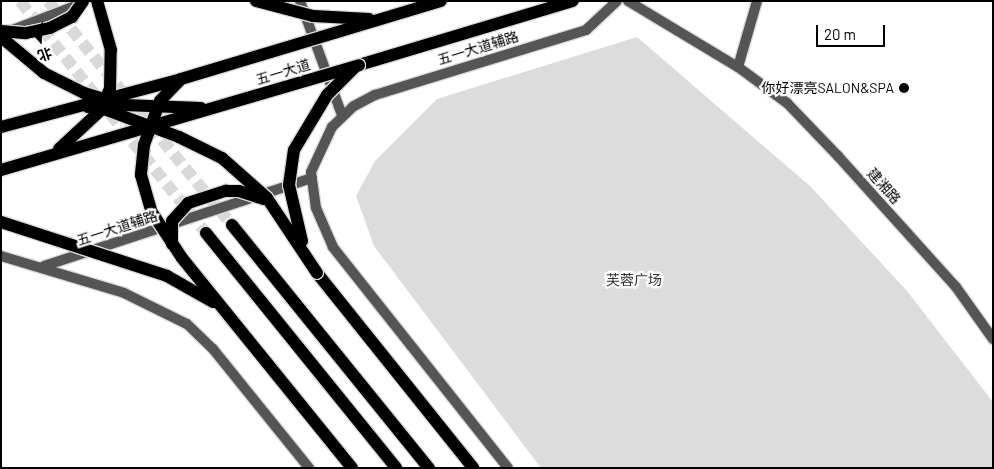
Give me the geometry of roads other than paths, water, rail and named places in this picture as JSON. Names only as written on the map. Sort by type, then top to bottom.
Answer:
[{"type":"main road","points":[[1,34],[26,33],[50,28],[72,17],[83,1]]},
{"type":"main road","points":[[51,155],[74,138],[103,104],[110,89],[111,50],[96,1]]},
{"type":"main road","points":[[256,1],[313,16],[388,17]]},
{"type":"main road","name":"五一大道","points":[[103,104],[440,1]]},
{"type":"main road","name":"五一大道","points":[[1,170],[227,105],[573,1]]},
{"type":"main road","points":[[1,34],[44,72],[150,127],[208,150],[240,173],[269,201],[318,273],[473,468]]},
{"type":"main road","points":[[318,273],[296,222],[289,166],[314,113],[359,65]]},
{"type":"main road","points":[[181,79],[156,109],[150,127],[142,161],[144,194],[173,246],[352,468]]},
{"type":"main road","points":[[1,127],[69,108],[103,104],[156,109],[227,105]]},
{"type":"main road","points":[[173,246],[172,221],[199,198],[239,191],[269,201]]},
{"type":"main road","points":[[1,222],[167,276],[191,287],[228,313]]},
{"type":"main road","points":[[232,225],[429,468]]},
{"type":"main road","points":[[206,233],[396,468]]},
{"type":"street","points":[[1,34],[89,1]]},
{"type":"street","points":[[300,1],[342,115],[322,143],[312,178],[316,208],[333,247],[508,468]]},
{"type":"street","name":"五一大道辅路","points":[[342,115],[375,95],[586,30],[617,1]]},
{"type":"street","name":"建湘路","points":[[628,1],[738,67],[788,103],[956,287],[993,339]]},
{"type":"street","points":[[738,67],[757,1]]},
{"type":"street","name":"五一大道辅路","points":[[44,266],[312,178]]},
{"type":"street","points":[[1,256],[44,266],[124,293],[187,324],[213,349],[309,468]]},
{"type":"tunnel","points":[[20,1],[206,233]]},
{"type":"tunnel","points":[[48,1],[232,225]]},
{"type":"place","name":"你好漂亮SALON&SPA","points":[[904,88]]},
{"type":"park label","name":"芙蓉广场","points":[[634,280]]}]
